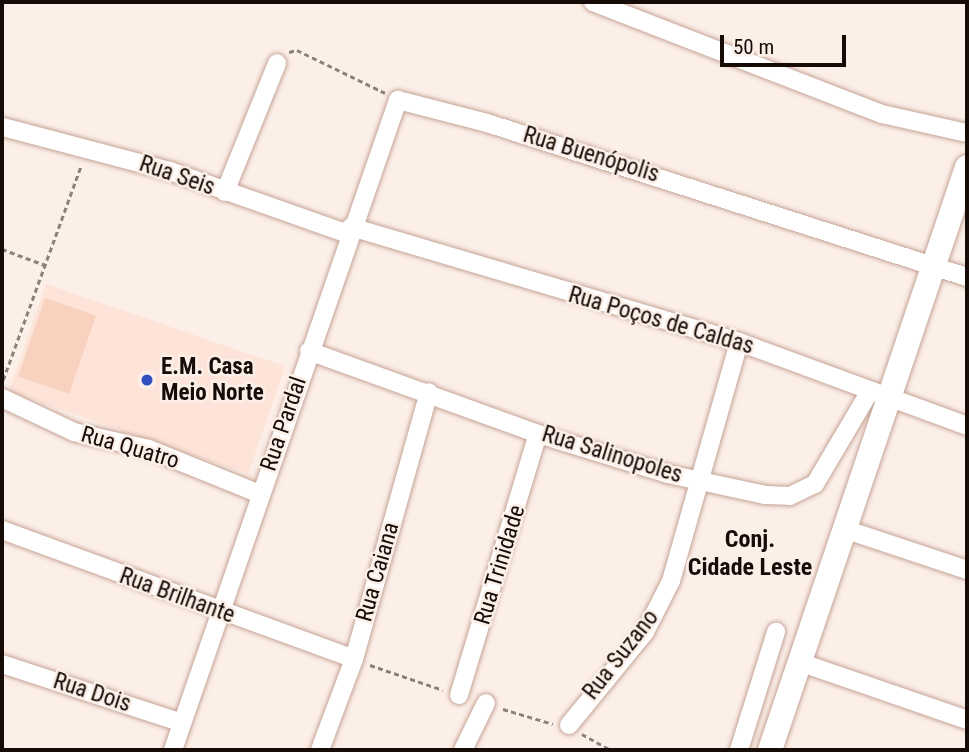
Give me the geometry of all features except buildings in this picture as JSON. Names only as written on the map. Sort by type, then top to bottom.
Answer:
[{"type":"street","points":[[593,2],[882,114],[967,133]]},
{"type":"street","points":[[225,192],[258,118],[276,64]]},
{"type":"street","name":"Rua Pardal","points":[[173,750],[349,230],[398,100]]},
{"type":"street","name":"Rua Buenópolis","points":[[398,100],[501,127],[967,277]]},
{"type":"street","name":"Rua Seis","points":[[3,127],[87,147],[349,230]]},
{"type":"street","points":[[769,750],[844,529],[878,395],[932,265],[967,167]]},
{"type":"street","name":"Rua Poços de Caldas","points":[[349,230],[740,342],[967,426]]},
{"type":"street","name":"Rua Suzano","points":[[569,725],[655,616],[671,581],[740,342]]},
{"type":"street","name":"Rua Salinopoles","points":[[310,351],[429,392],[538,434],[701,481],[765,495],[805,491],[823,476],[878,395]]},
{"type":"street","name":"Rua Caiana","points":[[320,750],[354,659],[429,392]]},
{"type":"street","name":"Rua Quatro","points":[[2,398],[74,432],[149,449],[260,494]]},
{"type":"street","name":"Rua Trinidade","points":[[459,695],[538,434]]},
{"type":"street","points":[[844,529],[967,570]]},
{"type":"street","name":"Rua Brilhante","points":[[2,530],[354,659]]},
{"type":"street","points":[[739,750],[776,632]]},
{"type":"street","points":[[799,662],[967,720]]},
{"type":"street","name":"Rua Dois","points":[[2,664],[182,723]]},
{"type":"street","points":[[463,750],[486,703]]},
{"type":"path","points":[[276,64],[297,50],[398,100]]},
{"type":"path","points":[[2,383],[87,147]]},
{"type":"path","points":[[2,249],[45,265]]},
{"type":"shaded area","name":"E.M. Casa Meio Norte","points":[[46,284],[285,366],[248,474],[9,392]]},
{"type":"shaded area","points":[[45,298],[96,316],[69,394],[18,376]]},
{"type":"place","name":"E.M. Casa Meio Norte","points":[[147,380]]},
{"type":"district","name":"Conj. Cidade Leste","points":[[750,554]]}]
